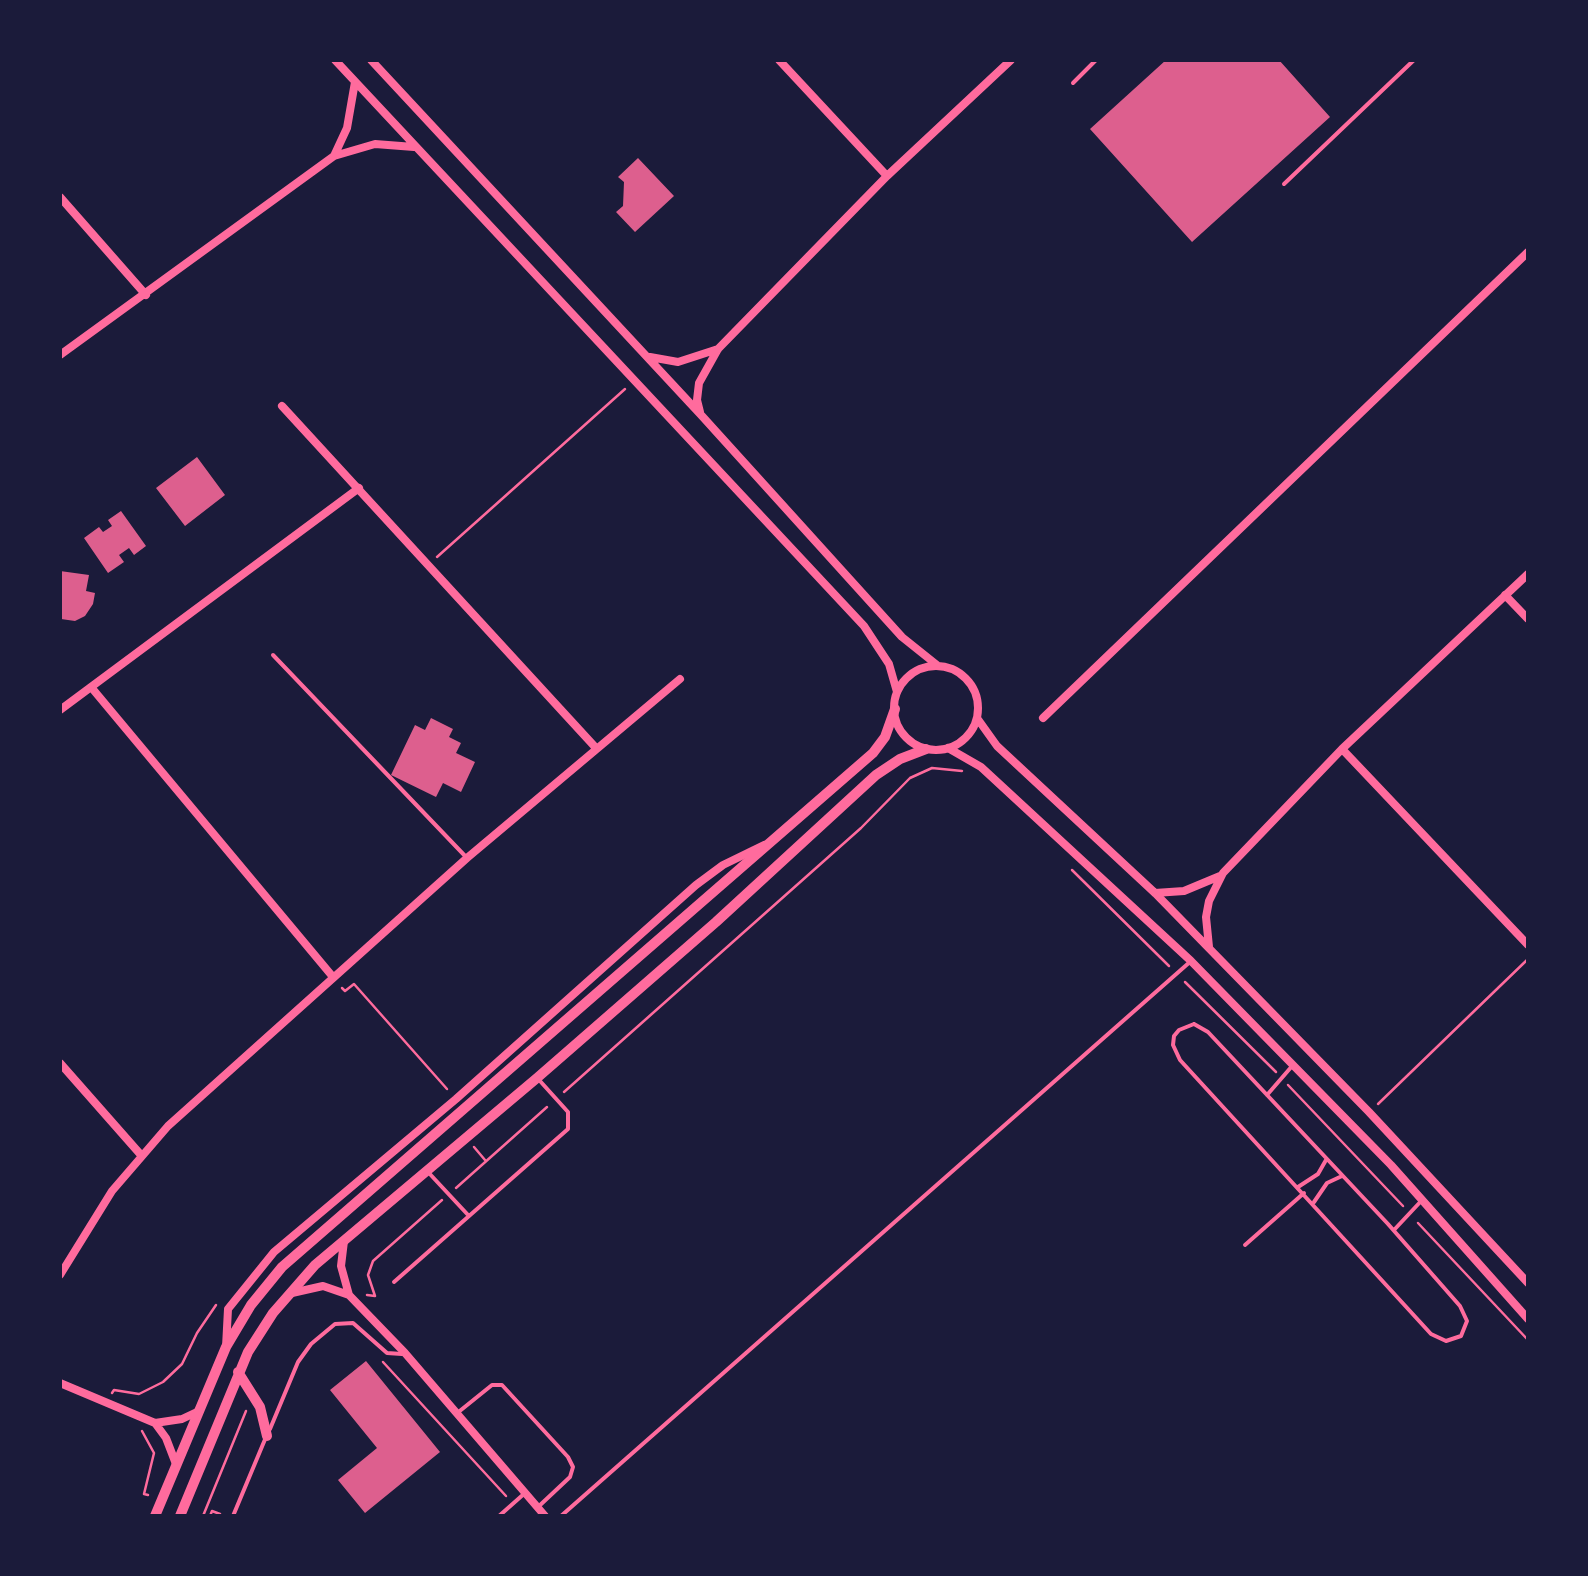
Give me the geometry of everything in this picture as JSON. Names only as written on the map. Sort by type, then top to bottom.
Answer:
[{"type":"street","points":[[335,60],[873,638],[898,692]]},
{"type":"street","points":[[779,60],[887,176]]},
{"type":"street","points":[[702,416],[697,392],[718,350],[887,176],[1011,60]]},
{"type":"street","points":[[374,61],[902,637],[938,665]]},
{"type":"street","points":[[334,156],[348,128],[356,82]]},
{"type":"street","points":[[60,355],[334,156],[375,144],[417,148]]},
{"type":"street","points":[[60,196],[146,295]]},
{"type":"street","points":[[1044,718],[1528,252]]},
{"type":"street","points":[[646,356],[678,362],[718,350]]},
{"type":"street","points":[[282,406],[596,748]]},
{"type":"street","points":[[60,710],[359,488]]},
{"type":"street","points":[[1209,948],[1208,901],[1224,873],[1342,749],[1528,574]]},
{"type":"street","points":[[1505,595],[1528,620]]},
{"type":"street","points":[[155,1516],[226,1348],[258,1295],[299,1249],[479,1098],[873,753],[885,737],[902,683],[918,670],[938,665],[966,678],[977,697],[977,718],[966,737],[948,748],[926,749],[900,759],[876,775],[537,1078],[346,1236],[287,1296],[260,1332],[238,1372],[180,1516]]},
{"type":"street","points":[[60,1275],[86,1230],[141,1155],[181,1114],[467,858],[680,679]]},
{"type":"street","points":[[91,686],[333,977]]},
{"type":"street","points":[[894,709],[900,730],[926,749]]},
{"type":"street","points":[[977,718],[996,746],[1155,893],[1369,1112],[1528,1283]]},
{"type":"street","points":[[948,748],[981,767],[1191,962],[1423,1199],[1528,1319]]},
{"type":"street","points":[[1342,749],[1528,945]]},
{"type":"street","points":[[226,1348],[228,1309],[257,1270],[292,1235],[456,1100],[696,885],[723,865],[768,843]]},
{"type":"street","points":[[1155,893],[1198,887],[1224,873]]},
{"type":"street","points":[[60,1063],[141,1155]]},
{"type":"street","points":[[346,1236],[341,1266],[352,1298]]},
{"type":"street","points":[[287,1296],[313,1286],[332,1288],[352,1298],[405,1353],[546,1516]]},
{"type":"street","points":[[238,1372],[254,1394],[267,1436]]},
{"type":"street","points":[[60,1383],[155,1422],[182,1419],[199,1411]]},
{"type":"street","points":[[155,1422],[176,1464]]},
{"type":"lane","points":[[1072,83],[1096,60]]},
{"type":"lane","points":[[1284,184],[1414,60]]},
{"type":"lane","points":[[273,656],[467,858]]},
{"type":"lane","points":[[561,1516],[1191,962]]},
{"type":"lane","points":[[1186,1025],[1202,1026],[1267,1095],[1394,1230],[1465,1313],[1465,1329],[1454,1340],[1438,1340],[1431,1334],[1180,1060],[1172,1045],[1174,1036],[1186,1025]]},
{"type":"lane","points":[[1267,1095],[1293,1064]]},
{"type":"lane","points":[[394,1282],[568,1129],[570,1118],[537,1078]]},
{"type":"lane","points":[[1260,1088],[1275,1082]]},
{"type":"lane","points":[[1298,1187],[1318,1174],[1326,1160]]},
{"type":"lane","points":[[427,1172],[469,1216]]},
{"type":"lane","points":[[1314,1204],[1327,1183],[1342,1176]]},
{"type":"lane","points":[[1245,1245],[1304,1193]]},
{"type":"lane","points":[[1394,1230],[1423,1199]]},
{"type":"lane","points":[[1388,1224],[1406,1214]]},
{"type":"lane","points":[[230,1516],[298,1362],[311,1344],[344,1321],[354,1324],[387,1353],[405,1353]]},
{"type":"lane","points":[[456,1414],[492,1385],[502,1385],[568,1457],[572,1466],[570,1477],[538,1508]]},
{"type":"lane","points":[[498,1516],[526,1493]]},
{"type":"path","points":[[428,564],[635,380]]},
{"type":"path","points":[[352,1298],[375,1296],[368,1275],[378,1256],[862,828],[910,778],[940,767],[971,776]]},
{"type":"path","points":[[1067,864],[1280,1077],[1528,1340]]},
{"type":"path","points":[[1369,1112],[1528,960]]},
{"type":"path","points":[[333,977],[345,991],[354,984],[456,1100]]},
{"type":"path","points":[[466,1138],[486,1161]]},
{"type":"path","points":[[108,1403],[114,1390],[140,1394],[163,1382],[182,1364],[216,1304],[228,1309]]},
{"type":"path","points":[[384,1364],[512,1504]]},
{"type":"path","points":[[204,1516],[254,1394]]},
{"type":"path","points":[[138,1429],[149,1439],[154,1453],[144,1494],[162,1500]]},
{"type":"path","points":[[210,1516],[212,1510],[230,1516]]},
{"type":"building","points":[[1166,60],[1279,60],[1330,117],[1192,242],[1090,129]]},
{"type":"building","points":[[638,158],[674,196],[635,232],[616,212],[623,206],[624,182],[618,177]]},
{"type":"building","points":[[197,457],[225,495],[185,526],[156,488]]},
{"type":"building","points":[[121,511],[146,546],[134,555],[129,548],[119,555],[124,562],[108,573],[84,538],[99,527],[103,532],[112,526],[108,520]]},
{"type":"building","points":[[60,571],[89,575],[86,591],[95,593],[85,616],[75,621],[61,619]]},
{"type":"building","points":[[431,718],[453,729],[449,737],[461,743],[456,753],[475,762],[461,792],[443,783],[436,797],[391,775],[415,725],[425,730]]},
{"type":"building","points":[[366,1361],[440,1452],[365,1513],[338,1480],[377,1448],[330,1390]]}]
